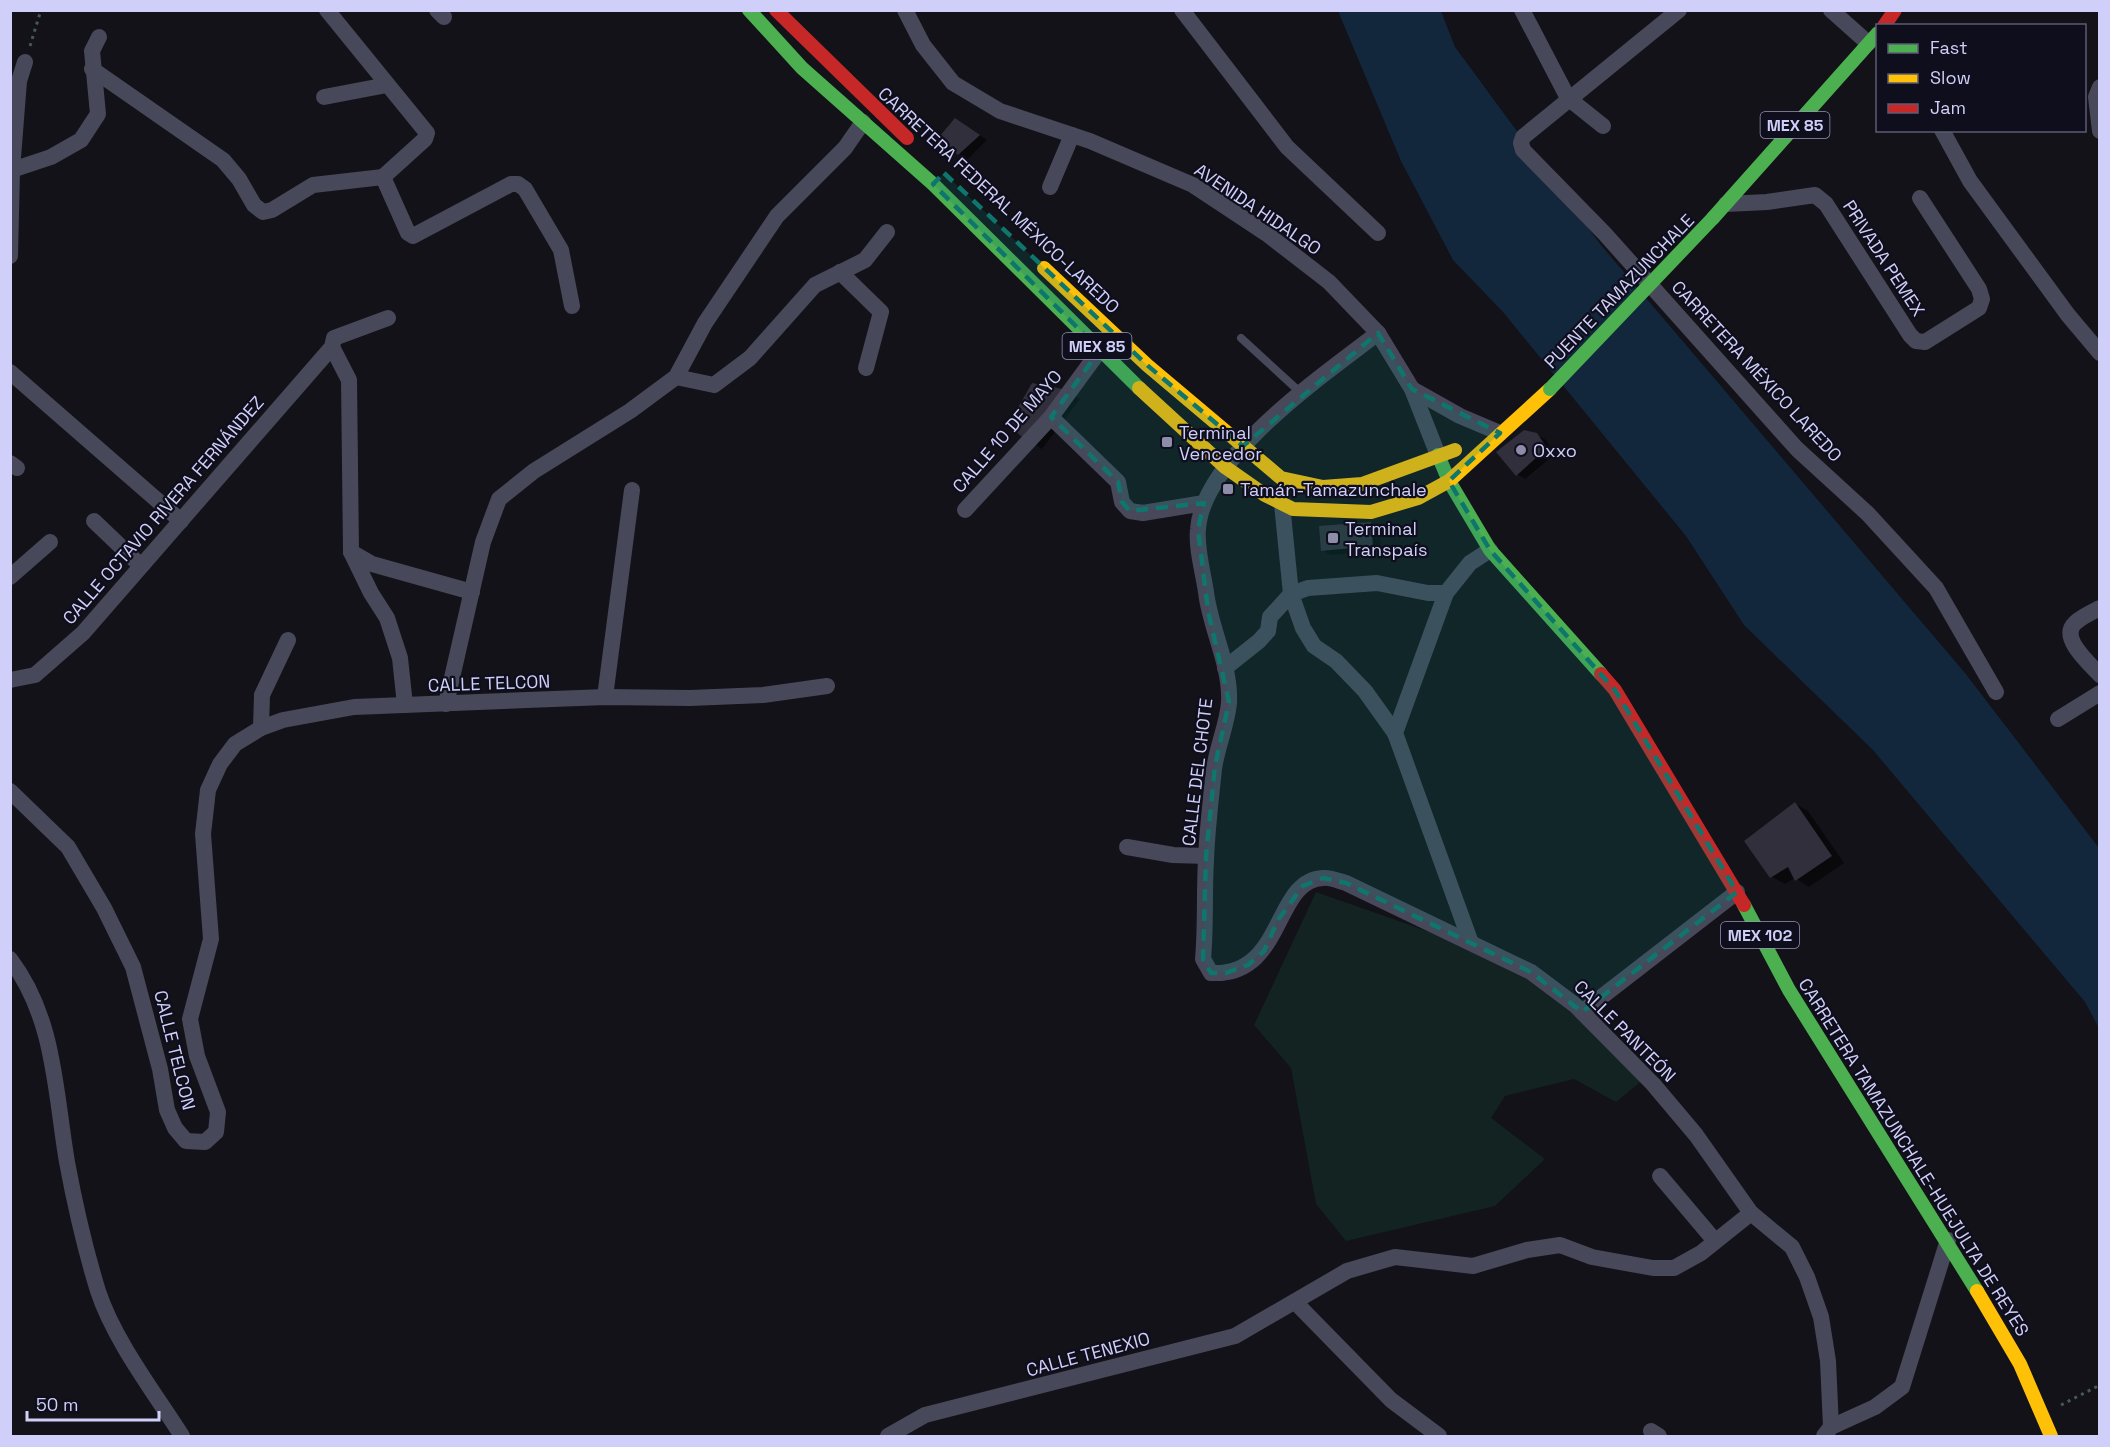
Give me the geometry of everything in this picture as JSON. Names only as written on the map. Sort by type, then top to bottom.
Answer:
[{"type":"main road","name":"CARRETERA FEDERAL MÉXICO-LAREDO","points":[[748,10],[802,68],[933,184],[1100,350],[1225,467],[1282,504],[1293,509],[1371,512],[1418,498],[1449,481],[1498,435]]},
{"type":"main road","name":"CARRETERA FEDERAL MÉXICO-LAREDO","points":[[776,10],[920,150]]},
{"type":"main road","name":"MEX 85","points":[[1726,204],[1876,35]]},
{"type":"main road","points":[[933,184],[944,173]]},
{"type":"main road","name":"PUENTE TAMAZUNCHALE","points":[[1498,435],[1550,389],[1726,204]]},
{"type":"main road","name":"CARRETERA FEDERAL MÉXICO-LAREDO","points":[[1030,254],[1147,365],[1281,478],[1323,487],[1362,484],[1401,472],[1438,455],[1498,435]]},
{"type":"main road","name":"CARRETERA TAMAZUNCHALE-HUEJULTA DE REYES","points":[[1438,455],[1449,481],[1490,550],[1615,690],[1737,892],[1789,990],[1948,1240],[2020,1364],[2051,1437]]},
{"type":"street","name":"AVENIDA HIDALGO","points":[[905,10],[923,45],[952,83],[1000,111],[1072,135],[1193,185],[1267,234],[1329,282],[1378,333],[1412,389],[1438,455]]},
{"type":"street","points":[[1182,10],[1287,147],[1378,233]]},
{"type":"street","points":[[1521,10],[1568,98],[1603,126]]},
{"type":"street","points":[[1568,98],[1679,10]]},
{"type":"street","points":[[1831,10],[1876,25]]},
{"type":"street","points":[[92,69],[222,160],[239,179],[254,205],[263,212],[272,210],[313,185],[383,177],[425,139],[427,133],[425,127],[387,85],[329,11]]},
{"type":"street","points":[[12,170],[51,157],[81,140],[98,114],[99,98],[92,69],[92,51],[99,37]]},
{"type":"street","points":[[10,256],[12,170],[19,81],[25,62]]},
{"type":"street","points":[[324,97],[387,85]]},
{"type":"street","points":[[2100,87],[2096,97],[2100,131]]},
{"type":"street","name":"CARRETERA MÉXICO LAREDO","points":[[1568,98],[1523,137],[1521,143],[1523,150],[1612,242],[1797,449],[1868,514],[1936,588],[1996,692]]},
{"type":"street","points":[[446,704],[483,542],[499,499],[534,471],[630,411],[676,377],[705,323],[777,216],[845,148],[863,122]]},
{"type":"street","points":[[1943,132],[1970,181],[2068,315],[2100,353]]},
{"type":"street","points":[[1050,187],[1072,135]]},
{"type":"street","points":[[383,177],[408,233],[413,236],[511,184],[518,184],[525,189],[561,250],[572,306]]},
{"type":"street","name":"PRIVADA PEMEX","points":[[1726,204],[1767,202],[1815,195],[1826,204],[1910,335],[1916,341],[1925,342],[1978,308],[1982,299],[1979,289],[1920,198]]},
{"type":"street","points":[[676,377],[714,385],[750,358],[815,285],[865,260],[887,232]]},
{"type":"street","points":[[840,272],[881,312],[866,368]]},
{"type":"street","name":"CALLE OCTAVIO RIVERA FERNÁNDEZ","points":[[10,680],[35,675],[83,633],[332,347],[334,338],[388,318]]},
{"type":"street","name":"CALLE DEL CHOTE","points":[[1211,973],[1203,959],[1206,856],[1215,766],[1229,702],[1225,668],[1208,611],[1198,529],[1204,503],[1225,467],[1243,446],[1301,393],[1378,333]]},
{"type":"street","points":[[332,347],[349,380],[351,552],[371,593],[387,618],[400,658],[405,705]]},
{"type":"street","name":"CALLE 10 DE MAYO","points":[[965,510],[1051,417],[1100,350]]},
{"type":"street","points":[[10,372],[182,520]]},
{"type":"street","points":[[1412,389],[1498,435]]},
{"type":"street","points":[[1051,417],[1118,482],[1122,502],[1130,511],[1143,513],[1204,503]]},
{"type":"street","points":[[605,697],[632,490]]},
{"type":"street","points":[[1282,504],[1291,594],[1303,628],[1314,646],[1336,661],[1365,691],[1395,733],[1471,943]]},
{"type":"street","points":[[94,521],[141,566]]},
{"type":"street","points":[[10,577],[50,542]]},
{"type":"street","points":[[1395,733],[1446,593],[1470,564],[1490,550]]},
{"type":"street","points":[[351,552],[372,564],[472,592]]},
{"type":"street","points":[[1225,668],[1268,631],[1270,617],[1291,594],[1308,588],[1377,583],[1428,593],[1446,593]]},
{"type":"street","points":[[2100,608],[2075,623],[2070,630],[2070,639],[2100,675]]},
{"type":"street","points":[[261,729],[262,696],[288,640]]},
{"type":"street","name":"CALLE TELCON","points":[[10,791],[68,847],[104,908],[133,967],[160,1069],[167,1110],[186,1141],[205,1142],[216,1132],[218,1112],[196,1056],[190,1019],[211,939],[203,834],[208,789],[219,764],[235,744],[283,720],[354,707],[605,697],[690,698],[763,695],[827,686]]},
{"type":"street","points":[[2058,719],[2100,693]]},
{"type":"street","points":[[1127,847],[1173,855],[1206,856]]},
{"type":"street","name":"CALLE PANTEÓN","points":[[1211,973],[1226,974],[1248,965],[1264,951],[1278,920],[1303,886],[1323,878],[1346,883],[1531,972],[1582,1012],[1653,1084],[1696,1135],[1751,1213],[1792,1247],[1808,1277],[1821,1317],[1828,1361],[1827,1432]]},
{"type":"street","points":[[1582,1012],[1737,892]]},
{"type":"street","points":[[10,959],[25,979],[37,1004],[51,1053],[68,1164],[99,1293],[119,1335],[182,1437]]},
{"type":"street","points":[[1660,1176],[1715,1241]]},
{"type":"street","name":"CALLE TENEXIO","points":[[888,1437],[925,1415],[1235,1336],[1296,1303],[1347,1271],[1395,1257],[1473,1266],[1527,1250],[1560,1245],[1592,1257],[1653,1268],[1674,1268],[1715,1241],[1751,1213]]},
{"type":"street","points":[[1827,1432],[1875,1407],[1902,1387],[1948,1240]]},
{"type":"street","points":[[1296,1303],[1391,1400],[1439,1437]]},
{"type":"lane","points":[[1241,338],[1301,393]]},
{"type":"path","points":[[25,62],[41,10]]},
{"type":"path","points":[[2043,1415],[2100,1385]]},
{"type":"highlighted area","points":[[944,173],[1147,365],[1243,446],[1378,333],[1412,389],[1500,433],[1449,481],[1490,550],[1615,690],[1737,892],[1582,1012],[1531,972],[1346,883],[1323,878],[1303,886],[1278,920],[1264,951],[1248,965],[1226,973],[1211,973],[1203,959],[1206,856],[1215,766],[1229,702],[1208,611],[1198,529],[1204,503],[1130,511],[1122,502],[1118,482],[1051,417],[1100,350],[933,184]]},
{"type":"shaded area","points":[[1316,892],[1507,959],[1649,1075],[1616,1102],[1574,1079],[1505,1096],[1491,1118],[1545,1159],[1495,1206],[1346,1241],[1316,1204],[1291,1068],[1254,1025]]},
{"type":"water","points":[[1338,11],[1441,11],[1455,47],[1600,244],[1965,673],[2099,848],[2099,1028],[2085,1002],[1873,750],[1744,625],[1686,536],[1503,312],[1453,260],[1401,161]]},
{"type":"building","points":[[955,118],[980,135],[958,155],[939,137]]},
{"type":"building","points":[[1032,383],[1068,390],[1029,443],[1008,425]]},
{"type":"building","points":[[1524,430],[1537,433],[1547,448],[1516,476],[1496,452]]},
{"type":"building","points":[[1371,522],[1373,546],[1321,551],[1319,526]]},
{"type":"building","points":[[1795,802],[1832,856],[1795,881],[1788,867],[1770,878],[1744,841]]},
{"type":"traffic: fast","points":[[749,10],[802,68],[933,184],[1139,388]]},
{"type":"traffic: fast","points":[[1713,218],[1876,35]]},
{"type":"traffic: fast","points":[[1550,389],[1713,218]]},
{"type":"traffic: fast","points":[[1438,455],[1449,481],[1490,550],[1601,674]]},
{"type":"traffic: fast","points":[[1744,905],[1789,990],[1977,1291]]},
{"type":"traffic: slow","points":[[1044,268],[1147,365],[1281,478],[1323,487],[1362,484],[1455,450]]},
{"type":"traffic: slow","points":[[1139,388],[1225,467],[1265,495],[1293,509],[1371,512],[1418,498],[1449,481],[1550,389]]},
{"type":"traffic: slow","points":[[1977,1291],[2020,1364],[2051,1436]]},
{"type":"traffic: jam","points":[[776,10],[907,138]]},
{"type":"traffic: jam","points":[[1885,24],[1895,10]]},
{"type":"traffic: jam","points":[[1601,674],[1615,690],[1744,905]]},
{"type":"place","name":"Terminal Vencedor","points":[[1167,442]]},
{"type":"place","name":"Oxxo","points":[[1521,450]]},
{"type":"place","name":"Tamán-Tamazunchale","points":[[1228,489]]},
{"type":"place","name":"Terminal Transpaís","points":[[1333,538]]}]
